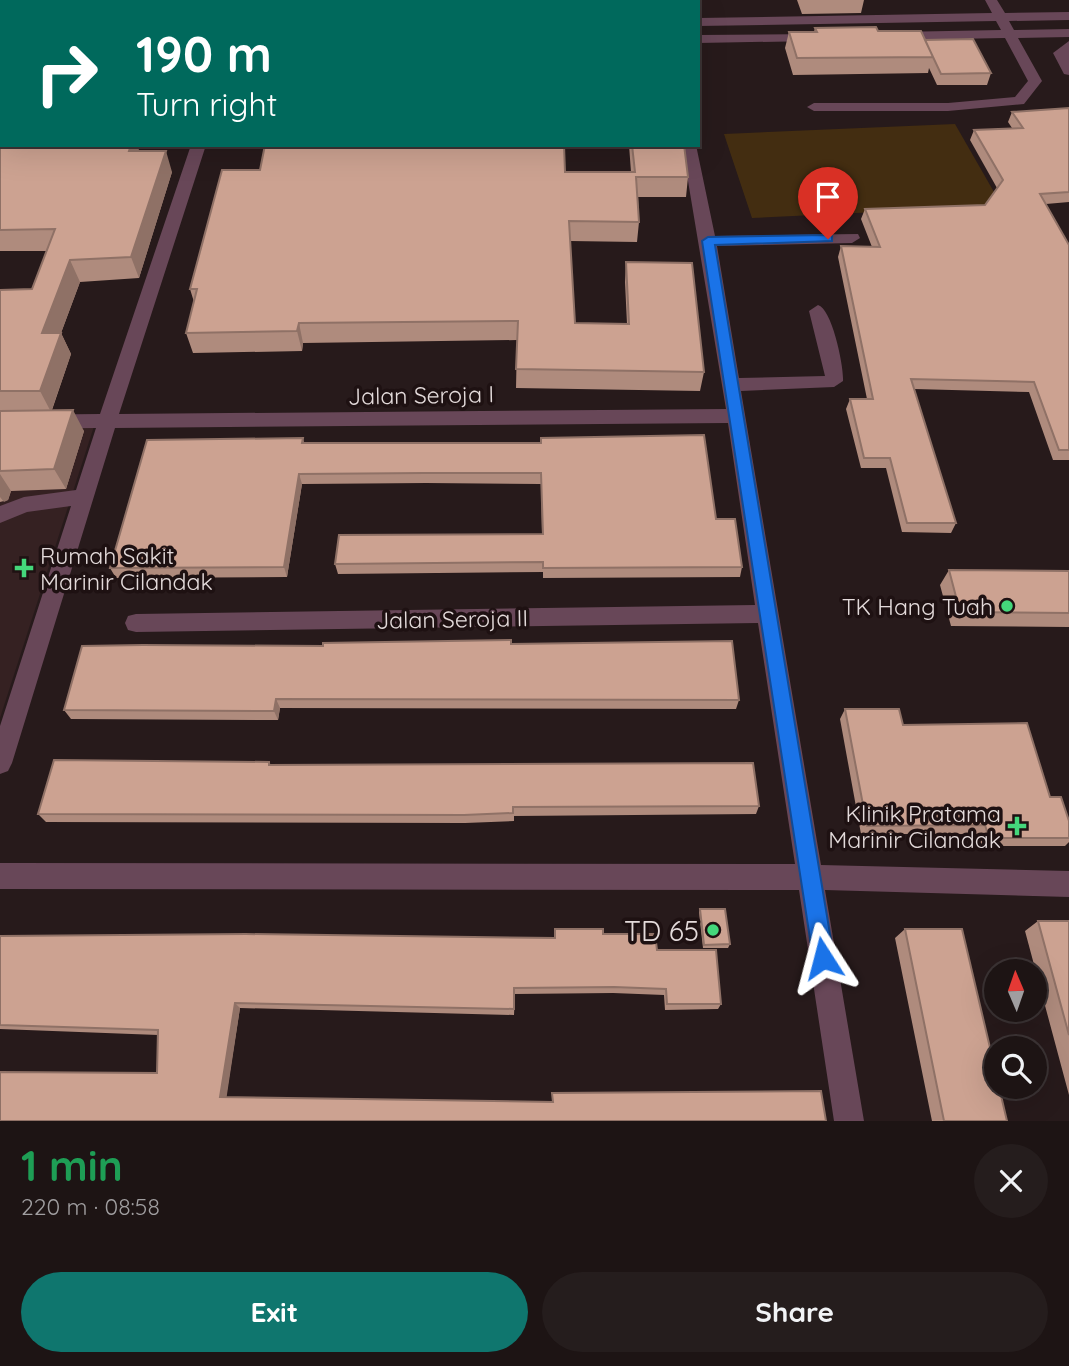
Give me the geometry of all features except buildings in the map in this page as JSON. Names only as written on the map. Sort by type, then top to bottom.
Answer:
[{"type":"street","points":[[814,107],[948,107],[1019,101],[1035,81],[991,0]]},
{"type":"street","points":[[700,22],[1069,16]]},
{"type":"street","points":[[875,36],[1069,33]]},
{"type":"street","points":[[700,39],[834,37]]},
{"type":"street","points":[[1069,45],[1060,53],[1069,71]]},
{"type":"street","points":[[2,752],[198,147]]},
{"type":"street","points":[[689,147],[708,241],[849,1121]]},
{"type":"street","points":[[708,241],[852,238]]},
{"type":"street","points":[[730,385],[820,384],[834,381],[835,369],[818,310]]},
{"type":"street","name":"Jalan Seroja I","points":[[0,422],[736,416]]},
{"type":"street","points":[[0,515],[24,505],[85,496]]},
{"type":"street","name":"Jalan Seroja II","points":[[136,623],[768,614]]},
{"type":"street","points":[[0,876],[810,877],[1069,884]]},
{"type":"shaded area","points":[[955,124],[1002,206],[752,218],[724,134]]},
{"type":"shaded area","name":"Rumah Sakit Marinir Cilandak","points":[[97,417],[0,718],[0,418]]},
{"type":"place","name":"Rumah Sakit Marinir Cilandak","points":[[24,568]]},
{"type":"place","name":"TK Hang Tuah","points":[[1007,606]]},
{"type":"place","name":"Klinik Pratama Marinir Cilandak","points":[[1017,826]]},
{"type":"place","name":"TD 65","points":[[713,930]]},
{"type":"route","points":[[823,958],[708,241],[828,239]]}]
